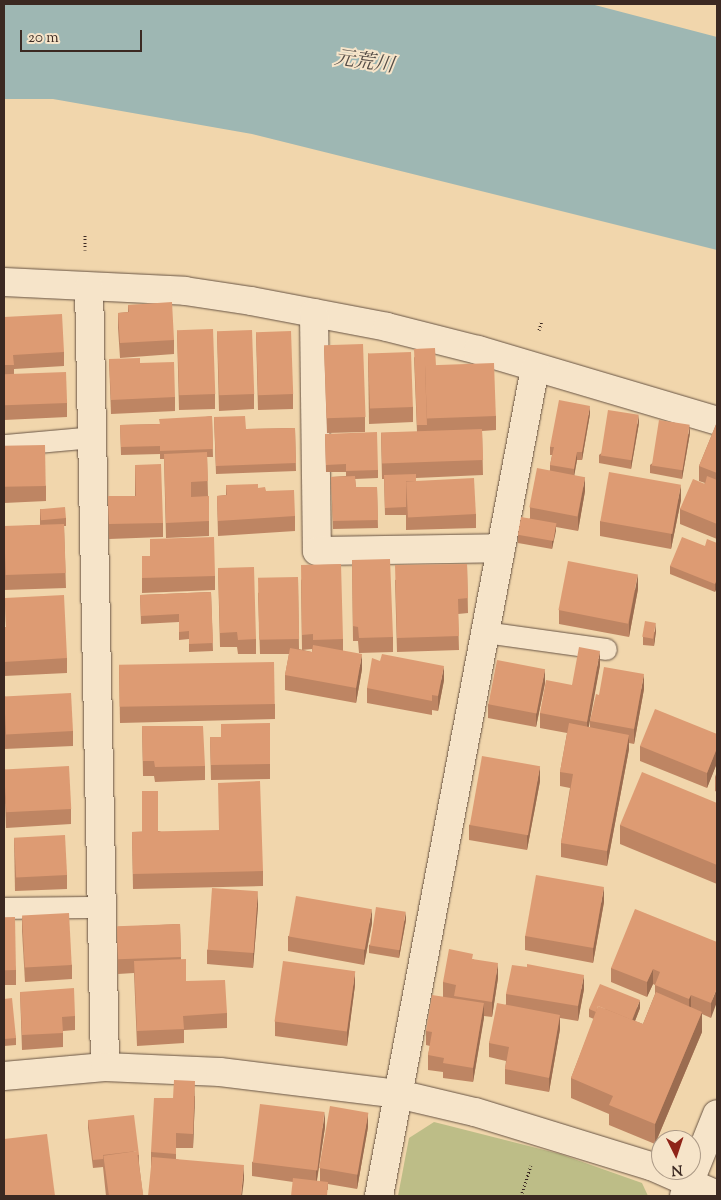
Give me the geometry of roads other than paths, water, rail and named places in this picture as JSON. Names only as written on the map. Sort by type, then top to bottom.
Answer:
[{"type":"street","points":[[4,282],[185,292],[387,327],[717,421]]},
{"type":"street","points":[[89,287],[105,1067]]},
{"type":"street","points":[[314,313],[316,551],[501,548]]},
{"type":"street","points":[[378,1196],[535,368]]},
{"type":"street","points":[[4,1076],[105,1067],[220,1072],[398,1094],[475,1112],[651,1166],[686,1190],[717,1195]]},
{"type":"street","points":[[686,1190],[717,1114]]},
{"type":"lane","points":[[4,445],[93,437]]},
{"type":"lane","points":[[485,632],[606,649]]},
{"type":"lane","points":[[4,908],[102,907]]},
{"type":"water","name":"元荒川","points":[[4,4],[591,4],[717,37],[717,250],[252,134],[53,99],[4,99]]}]
